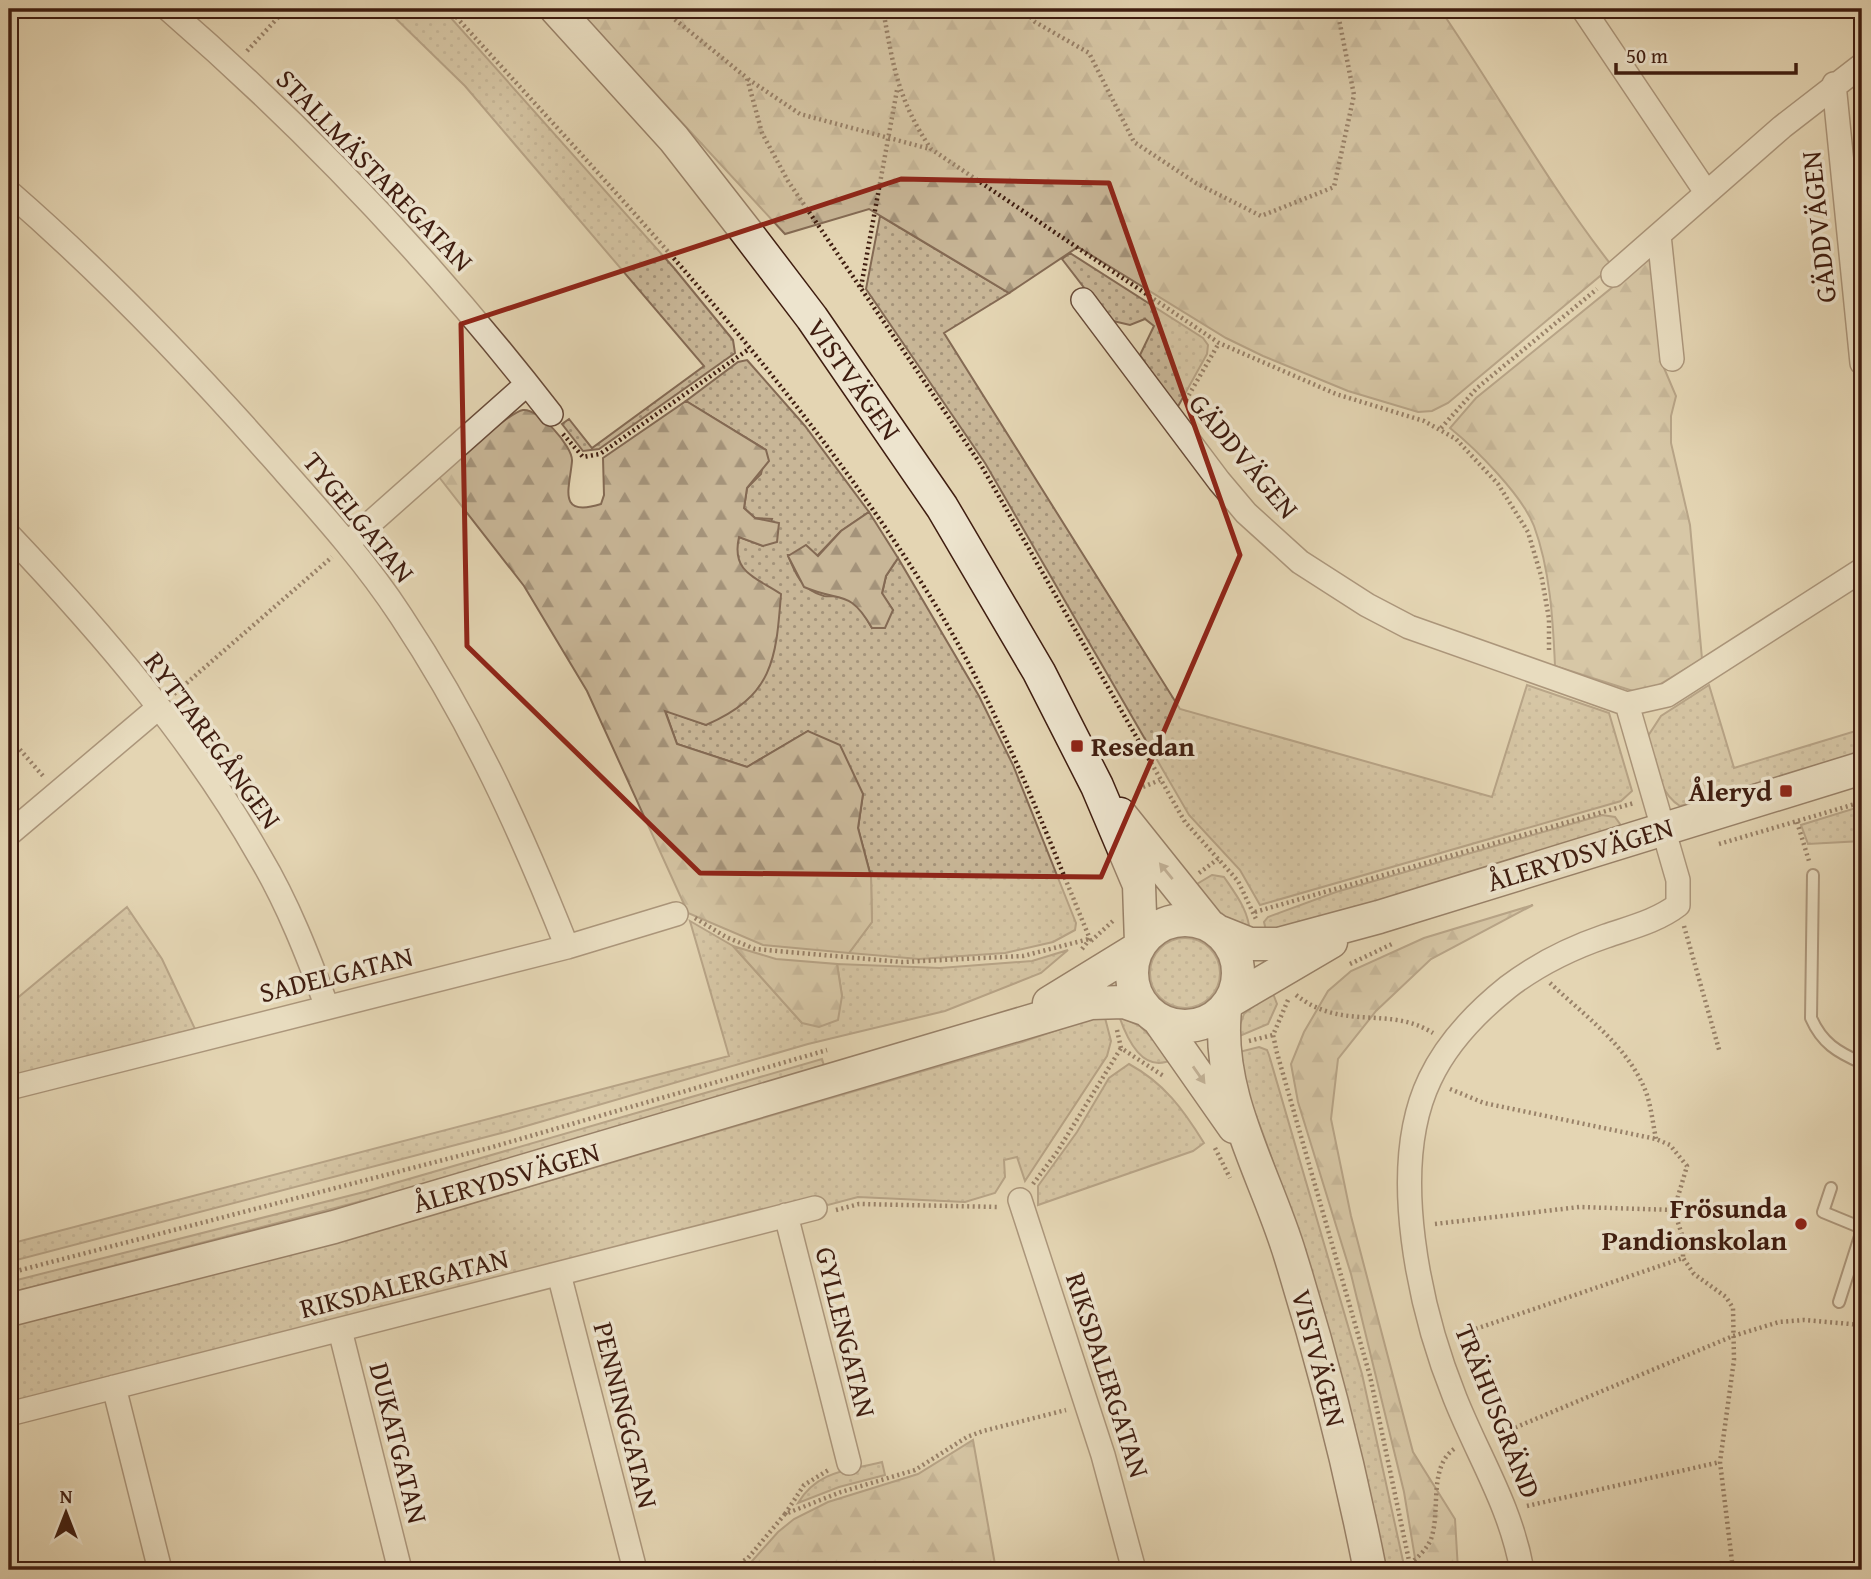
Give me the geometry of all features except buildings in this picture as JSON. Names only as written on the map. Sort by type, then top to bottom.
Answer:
[{"type":"main road","name":"VISTVÄGEN","points":[[556,9],[674,139],[812,318],[942,507],[1000,602],[1097,786],[1139,885],[1139,946]]},
{"type":"main road","name":"ÅLERYDSVÄGEN","points":[[1214,928],[1250,944],[1279,944],[1667,843],[1862,768]]},
{"type":"main road","name":"VISTVÄGEN","points":[[1097,786],[1214,928]]},
{"type":"main road","name":"ÅLERYDSVÄGEN","points":[[1228,1005],[1379,917]]},
{"type":"main road","points":[[1178,920],[1214,928],[1232,946],[1238,963],[1238,982],[1228,1005],[1211,1020],[1194,1026],[1176,1026],[1153,1015],[1137,997],[1132,981],[1139,946],[1164,924],[1178,920]]},
{"type":"main road","name":"ÅLERYDSVÄGEN","points":[[999,1031],[1139,946]]},
{"type":"main road","name":"ÅLERYDSVÄGEN","points":[[9,1310],[334,1227],[1091,1003],[1124,1002],[1153,1015]]},
{"type":"main road","name":"VISTVÄGEN","points":[[1228,1005],[1222,1048],[1225,1064],[1251,1152],[1289,1251],[1315,1339],[1370,1570]]},
{"type":"main road","name":"VISTVÄGEN","points":[[1153,1015],[1251,1152]]},
{"type":"street","name":"STALLMÄSTAREGATAN","points":[[168,9],[232,67],[356,189],[452,291],[551,414]]},
{"type":"street","points":[[1583,9],[1706,192]]},
{"type":"street","points":[[1612,275],[1706,192],[1834,85],[1862,65]]},
{"type":"street","name":"GÄDDVÄGEN","points":[[1834,85],[1860,320],[1862,363]]},
{"type":"street","name":"TYGELGATAN","points":[[9,192],[116,292],[212,390],[348,543],[400,614],[476,740],[506,799],[567,947]]},
{"type":"street","points":[[1659,235],[1672,359]]},
{"type":"street","name":"GÄDDVÄGEN","points":[[1083,299],[1246,513],[1300,562],[1322,578],[1409,627],[1627,704]]},
{"type":"street","points":[[348,543],[527,383]]},
{"type":"street","name":"RYTTAREGÅNGEN","points":[[9,535],[88,622],[213,781],[261,857],[297,929],[327,1007]]},
{"type":"street","points":[[1678,905],[1678,880],[1627,704],[1667,695],[1862,570]]},
{"type":"street","points":[[9,834],[158,708]]},
{"type":"street","name":"TRÄHUSGRÄND","points":[[1522,1570],[1507,1510],[1455,1399],[1437,1342],[1418,1264],[1410,1153],[1418,1113],[1429,1081],[1451,1045],[1485,1006],[1534,968],[1573,949],[1663,917],[1678,905]]},
{"type":"street","name":"SADELGATAN","points":[[9,1088],[567,947],[676,914]]},
{"type":"street","name":"RIKSDALERGATAN","points":[[1020,1200],[1088,1404],[1135,1570]]},
{"type":"street","name":"RIKSDALERGATAN","points":[[9,1414],[815,1208]]},
{"type":"street","name":"GYLLENGATAN","points":[[786,1215],[849,1463]]},
{"type":"street","name":"PENNINGGATAN","points":[[559,1274],[635,1570]]},
{"type":"street","name":"DUKATGATAN","points":[[340,1330],[400,1570]]},
{"type":"street","points":[[114,1387],[160,1570]]},
{"type":"lane","points":[[1813,875],[1811,1018],[1820,1038],[1840,1054],[1862,1062]]},
{"type":"lane","points":[[1831,1188],[1823,1212],[1862,1229],[1839,1302]]},
{"type":"path","points":[[232,67],[286,9]]},
{"type":"path","points":[[449,9],[654,237],[749,349],[872,505],[941,615],[1014,757],[1090,939]]},
{"type":"path","points":[[662,9],[747,78],[800,114],[931,149],[1219,343],[1336,394],[1441,428],[1470,452],[1498,484],[1528,532],[1542,579],[1549,620],[1548,662],[1544,675]]},
{"type":"path","points":[[883,9],[898,88],[913,122],[931,149]]},
{"type":"path","points":[[1023,9],[1035,22],[1089,53],[1134,142],[1196,183],[1261,216],[1334,187],[1354,94],[1337,9]]},
{"type":"path","points":[[747,78],[762,133],[788,181],[981,465],[1185,822],[1238,881],[1255,912],[1652,797]]},
{"type":"path","points":[[861,288],[898,88]]},
{"type":"path","points":[[1441,428],[1477,387],[1612,275]]},
{"type":"path","points":[[1175,421],[1219,343]]},
{"type":"path","points":[[551,414],[559,429],[583,457],[592,457],[749,349]]},
{"type":"path","points":[[158,708],[348,543]]},
{"type":"path","points":[[9,737],[58,793]]},
{"type":"path","points":[[1138,789],[1160,780]]},
{"type":"path","points":[[1667,843],[1797,822],[1862,802]]},
{"type":"path","points":[[1792,810],[1813,875]]},
{"type":"path","points":[[1678,905],[1720,1053]]},
{"type":"path","points":[[676,914],[685,912],[726,937],[755,948],[902,962],[1023,956],[1090,939]]},
{"type":"path","points":[[1078,954],[1090,939]]},
{"type":"path","points":[[1339,969],[1399,941]]},
{"type":"path","points":[[1534,968],[1616,1044],[1633,1064],[1647,1094],[1656,1139]]},
{"type":"path","points":[[1307,989],[1287,1001],[1273,1035],[1370,1376],[1411,1567]]},
{"type":"path","points":[[1296,995],[1313,1009],[1331,1015],[1410,1023],[1451,1045]]},
{"type":"path","points":[[9,1273],[411,1169],[838,1047]]},
{"type":"path","points":[[815,1208],[833,1211],[859,1204],[991,1209],[1020,1200],[1057,1152],[1121,1048]]},
{"type":"path","points":[[1429,1081],[1484,1103],[1656,1139],[1670,1146],[1687,1166],[1674,1210],[1683,1238],[1683,1258],[1694,1274],[1726,1297],[1733,1308],[1734,1360],[1720,1462],[1733,1570],[1727,1570]]},
{"type":"path","points":[[1414,1227],[1578,1207],[1674,1210]]},
{"type":"path","points":[[1437,1342],[1683,1258]]},
{"type":"path","points":[[1411,1567],[1431,1539],[1445,1457],[1458,1447],[1477,1443],[1733,1336],[1779,1322],[1804,1320],[1862,1325]]},
{"type":"path","points":[[785,1514],[841,1492],[915,1470],[967,1437],[983,1431],[1088,1404]]},
{"type":"path","points":[[1507,1510],[1720,1462]]},
{"type":"path","points":[[730,1570],[748,1558],[813,1477],[849,1463]]},
{"type":"highlighted area","points":[[901,179],[1109,183],[1240,555],[1101,877],[700,873],[467,646],[461,324]]},
{"type":"green space","points":[[386,9],[443,9],[674,268],[733,340],[735,353],[599,449],[583,451],[562,424],[569,419],[592,448],[704,366],[465,86]]},
{"type":"green space","points":[[577,9],[1440,9],[1545,171],[1612,266],[1448,403],[1432,411],[1418,412],[1348,391],[1263,356],[1226,338],[1078,247],[1009,293],[869,209],[785,234]]},
{"type":"green space","points":[[880,216],[1009,293],[944,333],[1180,709],[1492,797],[1527,685],[1609,713],[1632,791],[1621,801],[1260,905],[1240,870],[1189,815],[985,463],[866,289]]},
{"type":"green space","points":[[1070,253],[1203,338],[1208,345],[1207,354],[1176,410],[1140,355],[1154,326],[1145,319],[1130,325],[1109,320],[1062,259]]},
{"type":"green space","points":[[1651,256],[1664,368],[1676,396],[1671,416],[1671,443],[1690,525],[1702,659],[1652,689],[1633,691],[1555,666],[1547,577],[1534,526],[1509,487],[1485,460],[1450,428],[1476,398]]},
{"type":"green space","points":[[747,360],[805,426],[869,512],[841,531],[817,556],[788,555],[797,575],[816,593],[851,600],[872,628],[893,610],[882,594],[886,576],[898,558],[979,696],[1013,765],[1076,923],[1075,930],[1053,942],[1005,953],[919,959],[849,953],[872,922],[871,877],[858,828],[863,794],[808,731],[747,767],[677,744],[665,710],[706,725],[740,567],[735,553],[739,537],[763,546],[772,519],[755,518],[744,508],[747,488],[761,474],[766,450],[686,401],[738,362]]},
{"type":"green space","points":[[686,401],[766,450],[769,461],[747,488],[744,508],[755,518],[779,523],[777,542],[763,546],[739,537],[737,549],[742,566],[747,572],[781,594],[773,657],[758,688],[745,702],[706,725],[665,711],[677,744],[747,767],[808,731],[840,745],[863,794],[858,828],[871,877],[872,922],[849,953],[763,945],[688,913],[587,691],[524,586],[439,477],[505,420],[523,410],[529,411],[554,429],[571,454],[568,490],[572,503],[577,507],[601,504],[604,495],[603,458]]},
{"type":"green space","points":[[869,512],[898,558],[886,576],[882,593],[893,610],[885,628],[872,628],[857,607],[843,598],[804,587],[788,556],[806,545],[818,556],[841,531]]},
{"type":"green space","points":[[1709,685],[1734,768],[1862,729],[1862,753],[1680,806],[1666,793],[1648,736],[1661,716]]},
{"type":"green space","points":[[1862,806],[1862,841],[1808,844],[1801,825]]},
{"type":"green space","points":[[1602,815],[1615,817],[1622,827],[1267,935],[1264,922],[1268,917],[1336,892]]},
{"type":"green space","points":[[1212,875],[1224,877],[1242,904],[1250,934],[1212,909],[1192,887]]},
{"type":"green space","points":[[1533,905],[1431,959],[1376,1011],[1338,1059],[1331,1119],[1351,1216],[1413,1452],[1455,1519],[1458,1570],[1417,1570],[1404,1492],[1351,1274],[1298,1102],[1291,1064],[1304,1032],[1328,991],[1351,971],[1424,938]]},
{"type":"green space","points":[[127,907],[162,959],[195,1029],[9,1077],[9,1005]]},
{"type":"green space","points":[[690,921],[733,946],[802,1023],[842,996],[837,964],[940,968],[1032,961],[1068,950],[1041,973],[945,1011],[808,1044],[509,1131],[9,1262],[9,1244],[729,1056]]},
{"type":"green space","points":[[1185,938],[1204,944],[1214,954],[1220,973],[1214,992],[1204,1002],[1185,1008],[1166,1002],[1156,992],[1150,973],[1156,954],[1166,944]]},
{"type":"green space","points":[[733,946],[776,959],[837,964],[842,996],[838,1020],[819,1027],[802,1023]]},
{"type":"green space","points":[[1272,991],[1277,1004],[1268,1024],[1235,1038],[1244,1014]]},
{"type":"green space","points":[[1104,1014],[1111,1041],[1107,1056],[1025,1181],[1017,1157],[1004,1160],[1005,1177],[995,1193],[965,1202],[858,1197],[828,1205],[817,1197],[9,1403],[9,1326],[521,1189],[1022,1042]]},
{"type":"green space","points":[[1119,1016],[1140,1026],[1173,1059],[1162,1063],[1145,1058],[1132,1044]]},
{"type":"green space","points":[[1259,1047],[1267,1050],[1269,1055],[1362,1374],[1405,1570],[1384,1570],[1302,1250],[1260,1125],[1235,1064],[1235,1053]]},
{"type":"green space","points":[[822,1059],[825,1069],[408,1189],[9,1293],[9,1282],[364,1192]]},
{"type":"green space","points":[[1129,1064],[1163,1088],[1204,1143],[1193,1151],[1038,1205],[1038,1186],[1077,1132],[1109,1078]]},
{"type":"green space","points":[[973,1440],[996,1570],[744,1570],[778,1532],[794,1519],[828,1502],[918,1474]]},
{"type":"green space","points":[[882,1462],[885,1475],[839,1487],[798,1503],[806,1492],[824,1478]]},
{"type":"place","name":"Resedan","points":[[1077,746]]},
{"type":"place","name":"Åleryd","points":[[1786,791]]},
{"type":"place","name":"Frösunda Pandionskolan","points":[[1801,1224]]}]
